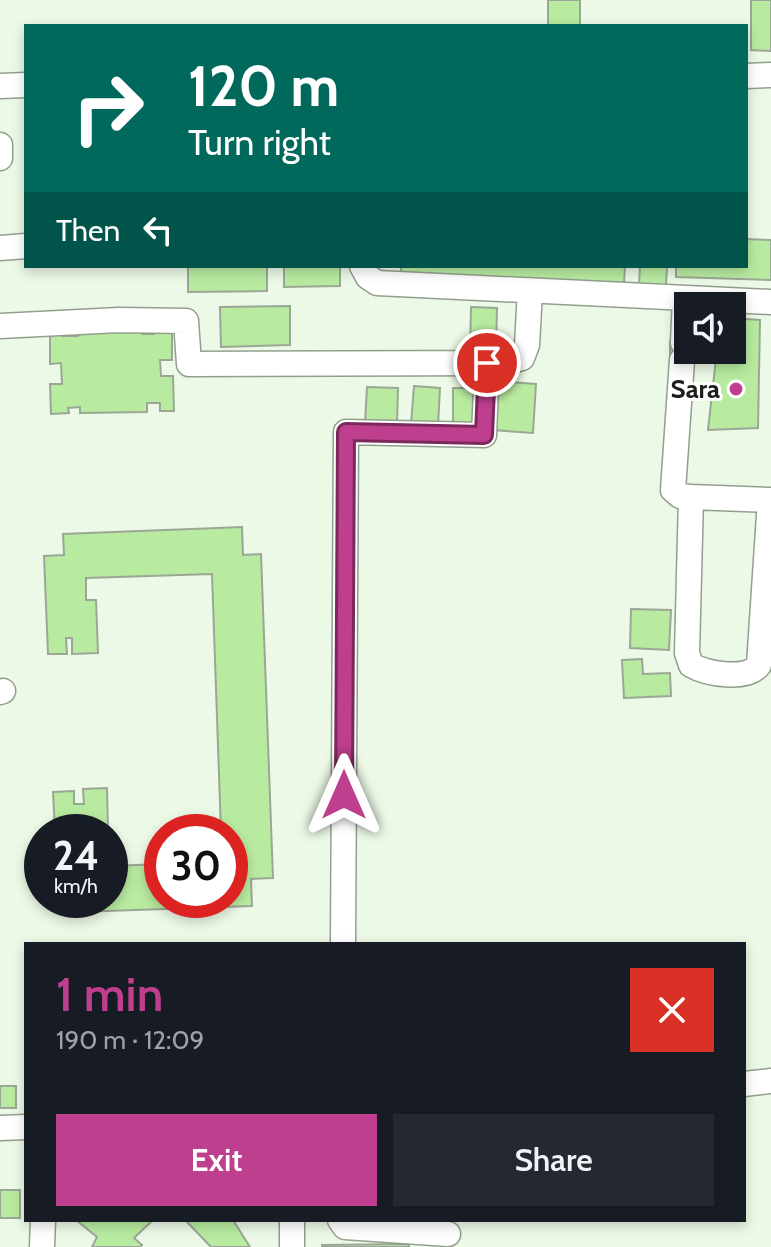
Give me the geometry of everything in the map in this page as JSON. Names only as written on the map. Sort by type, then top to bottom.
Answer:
[{"type":"street","points":[[748,76],[771,75]]},
{"type":"street","points":[[0,86],[24,85]]},
{"type":"street","points":[[0,145],[0,158]]},
{"type":"street","points":[[0,248],[24,246]]},
{"type":"street","points":[[363,268],[368,277],[377,283],[674,298]]},
{"type":"street","points":[[0,326],[119,320],[186,321],[189,364],[505,363],[522,358],[527,345],[530,291]]},
{"type":"street","points":[[746,301],[771,302]]},
{"type":"street","points":[[343,942],[346,432],[484,435],[487,363]]},
{"type":"street","points":[[682,364],[673,490],[680,496],[770,500],[766,638],[759,665],[753,672],[700,670],[691,665],[687,653],[691,497]]},
{"type":"street","points":[[746,1084],[771,1081]]},
{"type":"street","points":[[0,1128],[24,1127]]},
{"type":"street","points":[[42,1247],[43,1222]]},
{"type":"street","points":[[292,1222],[292,1247]]},
{"type":"street","points":[[341,1222],[345,1227],[448,1234]]},
{"type":"building","points":[[548,0],[580,0],[580,24],[548,24]]},
{"type":"building","points":[[751,0],[771,0],[771,51],[751,50]]},
{"type":"building","points":[[748,239],[771,240],[771,280],[676,277],[676,268],[748,268]]},
{"type":"building","points":[[188,268],[267,268],[267,291],[188,292]]},
{"type":"building","points":[[284,268],[340,268],[340,286],[284,287]]},
{"type":"building","points":[[401,268],[625,268],[624,284],[401,272]]},
{"type":"building","points":[[640,268],[667,268],[666,286],[639,285]]},
{"type":"building","points":[[290,306],[290,345],[221,347],[220,307]]},
{"type":"building","points":[[471,307],[497,308],[496,351],[470,350]]},
{"type":"building","name":"Sara","points":[[746,319],[760,320],[758,428],[708,430],[715,364],[746,364]]},
{"type":"building","points":[[142,327],[142,334],[154,334],[154,327],[172,327],[172,360],[160,360],[161,376],[173,376],[174,411],[160,411],[160,403],[147,403],[147,412],[80,413],[80,407],[68,408],[69,413],[51,414],[50,384],[62,384],[61,363],[50,364],[50,328],[62,328],[62,336],[78,336],[78,328]]},
{"type":"building","points":[[670,342],[674,342],[674,359],[670,359]]},
{"type":"building","points":[[495,381],[536,384],[533,433],[492,430]]},
{"type":"building","points":[[414,386],[440,388],[438,426],[411,424]]},
{"type":"building","points":[[367,387],[398,388],[397,425],[365,423]]},
{"type":"building","points":[[453,388],[482,388],[482,428],[453,428]]},
{"type":"building","points":[[242,527],[243,555],[261,554],[273,878],[251,879],[252,906],[248,906],[248,814],[220,814],[212,574],[86,578],[86,600],[96,600],[98,653],[72,654],[72,638],[66,638],[67,654],[48,654],[44,556],[64,555],[63,534]]},
{"type":"building","points":[[631,609],[671,610],[669,650],[630,648]]},
{"type":"building","points":[[642,659],[643,674],[670,673],[671,696],[624,698],[622,660]]},
{"type":"building","points":[[107,788],[108,814],[54,814],[53,792],[74,791],[74,804],[84,804],[83,789]]},
{"type":"building","points":[[128,865],[144,865],[144,910],[128,910]]},
{"type":"building","points":[[0,1086],[16,1086],[16,1108],[0,1108]]},
{"type":"building","points":[[0,1190],[20,1190],[20,1218],[0,1218]]},
{"type":"building","points":[[78,1222],[151,1222],[134,1238],[142,1245],[140,1247],[92,1247],[97,1237]]},
{"type":"building","points":[[187,1222],[234,1222],[250,1247],[211,1247]]},
{"type":"building","points":[[409,1244],[409,1247],[322,1247],[322,1245]]},
{"type":"place","name":"Sara","points":[[736,389]]},
{"type":"route","points":[[344,795],[346,432],[484,435],[487,363]]}]
